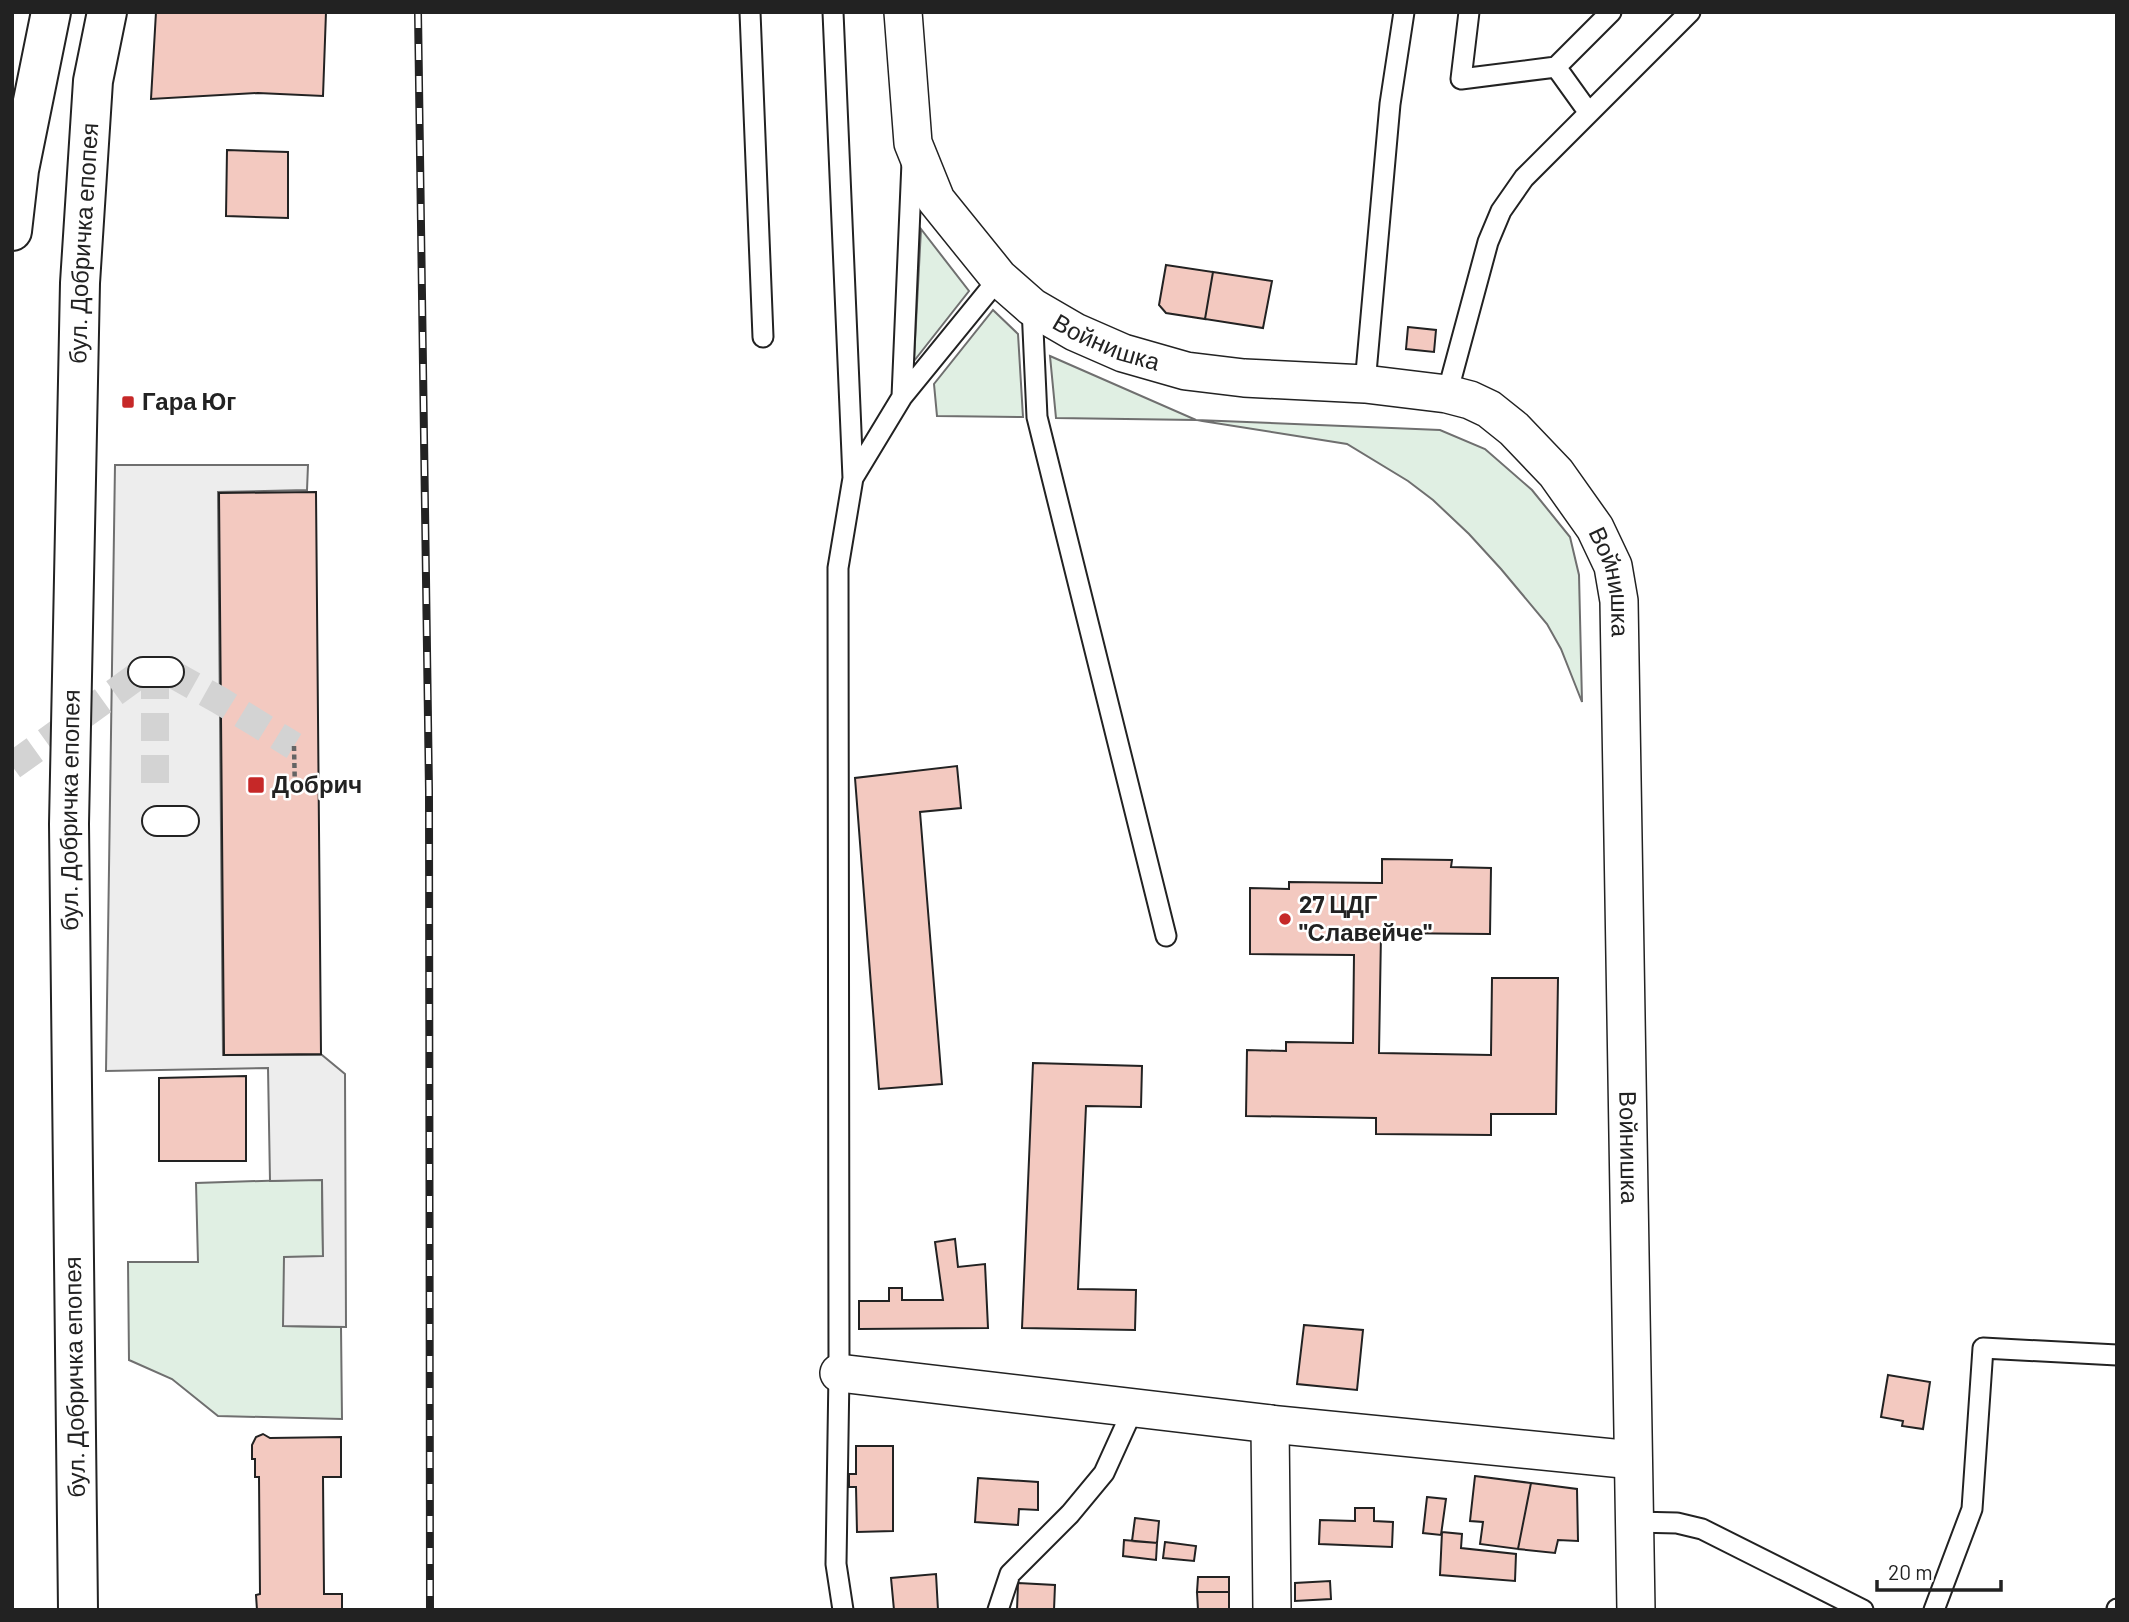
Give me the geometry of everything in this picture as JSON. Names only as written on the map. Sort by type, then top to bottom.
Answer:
[{"type":"main road","points":[[12,231],[19,170],[51,12]]},
{"type":"main road","name":"бул. Добричка епопея","points":[[78,1610],[69,824],[80,284],[93,81],[107,12]]},
{"type":"street","name":"Войнишка","points":[[903,12],[913,143],[936,200],[999,278],[1032,307],[1075,332],[1123,353],[1186,371],[1244,378],[1365,384],[1447,394],[1470,400],[1489,409],[1514,429],[1556,472],[1595,528],[1614,566],[1620,615],[1636,1610]]},
{"type":"street","points":[[839,1373],[1270,1424],[1633,1460]]},
{"type":"street","points":[[1270,1424],[1272,1610]]},
{"type":"lane","points":[[750,12],[763,337]]},
{"type":"lane","points":[[833,12],[853,478],[838,568],[839,1373],[836,1564],[843,1610]]},
{"type":"lane","points":[[1365,384],[1390,104],[1404,12]]},
{"type":"lane","points":[[1469,12],[1461,79],[1556,67],[1611,12]]},
{"type":"lane","points":[[1447,394],[1488,242],[1501,211],[1524,178],[1690,12]]},
{"type":"lane","points":[[1556,67],[1589,113]]},
{"type":"lane","points":[[902,397],[913,143]]},
{"type":"lane","points":[[853,478],[902,397],[999,278]]},
{"type":"lane","points":[[1032,307],[1037,417],[1166,936]]},
{"type":"lane","points":[[1934,1610],[1972,1509],[1983,1348],[2117,1355]]},
{"type":"lane","points":[[998,1610],[1010,1574],[1070,1514],[1104,1473],[1134,1407]]},
{"type":"lane","points":[[1635,1522],[1677,1523],[1702,1529],[1863,1610]]},
{"type":"path","points":[[295,746],[295,792]]},
{"type":"green space","points":[[921,229],[969,291],[914,361]]},
{"type":"green space","points":[[993,310],[1018,334],[1023,417],[937,416],[934,384]]},
{"type":"green space","points":[[1050,356],[1196,420],[1056,418]]},
{"type":"green space","points":[[1196,420],[1440,430],[1485,449],[1532,490],[1570,537],[1579,575],[1582,702],[1561,649],[1547,624],[1469,534],[1408,481],[1347,444]]},
{"type":"green space","points":[[322,1179],[323,1256],[284,1326],[341,1327],[342,1419],[218,1416],[172,1379],[129,1360],[128,1262],[198,1262],[196,1183]]},
{"type":"shaded area","points":[[115,465],[308,465],[307,490],[218,492],[223,1055],[322,1055],[345,1074],[346,1327],[283,1326],[284,1257],[323,1256],[322,1180],[270,1181],[268,1068],[106,1071]]},
{"type":"building","points":[[156,12],[326,12],[323,96],[258,93],[151,99]]},
{"type":"building","points":[[227,150],[288,152],[288,218],[226,216]]},
{"type":"building","points":[[1166,265],[1213,272],[1205,319],[1166,313],[1159,305]]},
{"type":"building","points":[[1213,272],[1272,281],[1263,328],[1205,319]]},
{"type":"building","points":[[1408,327],[1436,330],[1434,352],[1406,349]]},
{"type":"building","points":[[316,492],[321,1054],[224,1055],[219,493]]},
{"type":"building","points":[[957,766],[961,808],[920,812],[942,1084],[879,1089],[855,778]]},
{"type":"building","points":[[1382,859],[1452,860],[1451,867],[1491,868],[1490,934],[1381,933],[1379,1053],[1491,1055],[1492,978],[1558,978],[1556,1114],[1491,1114],[1491,1135],[1376,1134],[1376,1118],[1246,1116],[1247,1050],[1286,1051],[1286,1042],[1353,1043],[1354,955],[1250,954],[1250,888],[1289,889],[1289,882],[1382,883]]},
{"type":"building","points":[[1033,1063],[1142,1066],[1141,1107],[1086,1106],[1078,1289],[1136,1290],[1135,1330],[1022,1328]]},
{"type":"building","points":[[246,1076],[246,1161],[159,1161],[159,1078]]},
{"type":"building","points":[[955,1239],[958,1267],[985,1264],[988,1328],[859,1329],[859,1301],[889,1301],[889,1288],[902,1288],[902,1300],[943,1300],[935,1242]]},
{"type":"building","points":[[1304,1325],[1363,1330],[1357,1390],[1297,1384]]},
{"type":"building","points":[[1888,1375],[1930,1382],[1923,1429],[1902,1426],[1903,1421],[1881,1417]]},
{"type":"building","points":[[263,1434],[270,1438],[341,1437],[341,1477],[323,1477],[324,1594],[342,1594],[342,1610],[257,1610],[256,1595],[260,1594],[259,1477],[255,1477],[252,1445],[256,1437]]},
{"type":"building","points":[[856,1446],[893,1446],[893,1531],[857,1532],[856,1487],[849,1487],[849,1474],[856,1474]]},
{"type":"building","points":[[1475,1476],[1531,1483],[1518,1549],[1480,1544],[1483,1522],[1470,1521]]},
{"type":"building","points":[[978,1478],[1038,1482],[1038,1510],[1019,1509],[1018,1525],[975,1522]]},
{"type":"building","points":[[1531,1483],[1577,1489],[1578,1541],[1558,1540],[1555,1553],[1518,1549]]},
{"type":"building","points":[[1427,1497],[1446,1499],[1441,1535],[1423,1533]]},
{"type":"building","points":[[1355,1508],[1374,1508],[1374,1521],[1393,1522],[1392,1547],[1319,1544],[1320,1520],[1355,1521]]},
{"type":"building","points":[[1135,1518],[1159,1521],[1157,1543],[1132,1541]]},
{"type":"building","points":[[1442,1532],[1462,1534],[1461,1548],[1516,1554],[1515,1581],[1440,1575]]},
{"type":"building","points":[[1124,1540],[1157,1543],[1156,1560],[1123,1556]]},
{"type":"building","points":[[1165,1542],[1196,1546],[1194,1561],[1163,1558]]},
{"type":"building","points":[[936,1574],[938,1610],[894,1610],[891,1578]]},
{"type":"building","points":[[1198,1577],[1229,1577],[1229,1592],[1197,1592]]},
{"type":"building","points":[[1330,1581],[1331,1599],[1295,1601],[1295,1583]]},
{"type":"building","points":[[1018,1583],[1055,1585],[1054,1610],[1017,1610]]},
{"type":"building","points":[[1197,1592],[1229,1592],[1229,1610],[1198,1610]]},
{"type":"tunnel","points":[[155,671],[155,790]]},
{"type":"tunnel","points":[[12,766],[143,672]]},
{"type":"tunnel","points":[[169,672],[294,746]]},
{"type":"railway","points":[[418,12],[429,791],[430,1610]]},
{"type":"place","name":"Гара Юг","points":[[128,402]]},
{"type":"place","name":"Добрич","points":[[256,785]]},
{"type":"place","name":"27 ЦДГ \"Славейче\"","points":[[1285,919]]}]
